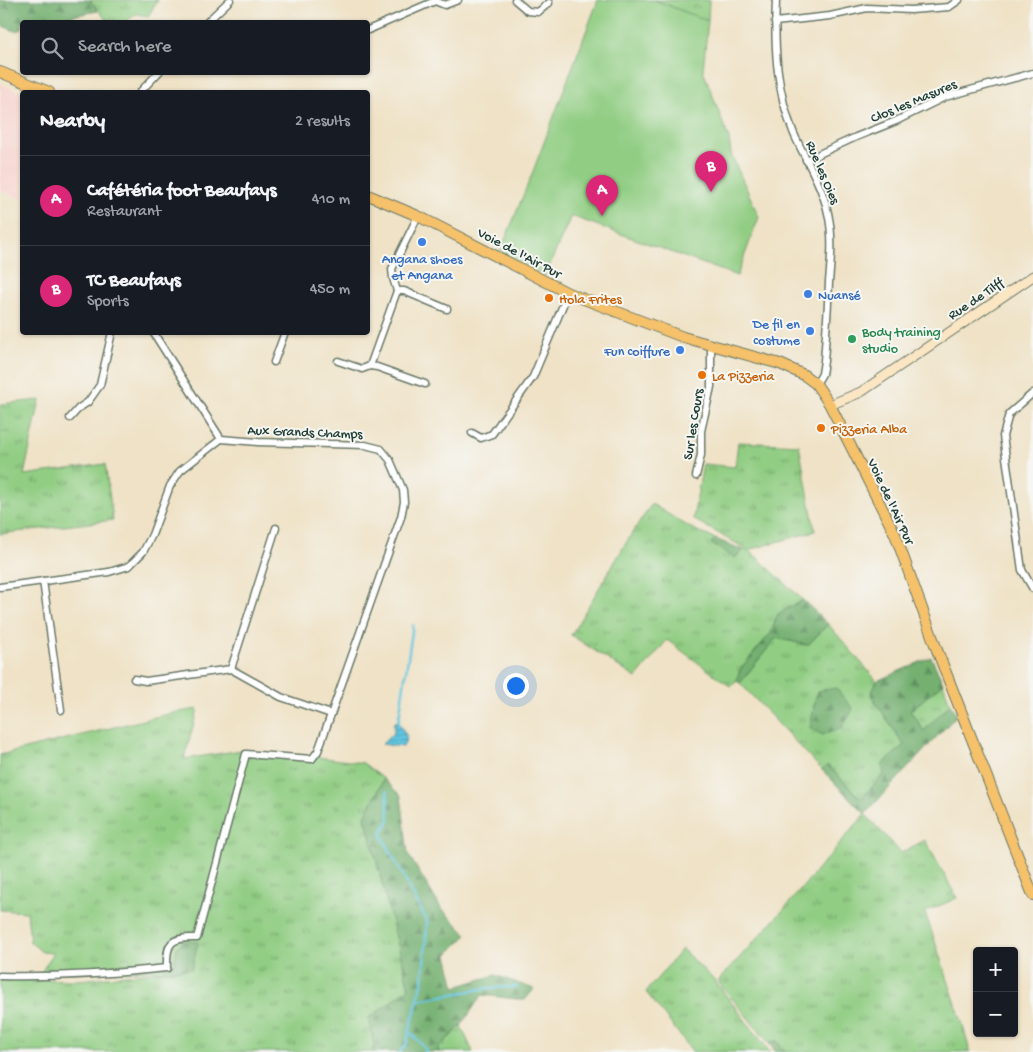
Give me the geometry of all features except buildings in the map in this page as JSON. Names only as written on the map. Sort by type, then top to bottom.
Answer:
[{"type":"main road","points":[[0,72],[44,90]]},
{"type":"main road","name":"Voie de l'Air Pur","points":[[370,196],[418,216],[568,293],[661,330],[711,346],[780,364],[804,375],[816,384],[830,406],[895,534],[937,650],[1033,895]]},
{"type":"main road","name":"Rue de Tilff","points":[[830,406],[861,392],[1033,276]]},
{"type":"street","points":[[209,20],[230,0]]},
{"type":"street","points":[[370,29],[435,1],[445,5],[458,0]]},
{"type":"street","points":[[515,0],[528,12],[538,12],[549,3]]},
{"type":"street","name":"Rue les Oies","points":[[776,0],[777,72],[780,91],[793,132],[827,207],[832,240],[824,362],[822,374],[816,384]]},
{"type":"street","points":[[775,22],[830,16],[867,8],[911,10],[949,7],[959,0]]},
{"type":"street","name":"Clos les Masures","points":[[806,160],[896,121],[945,97],[1033,73]]},
{"type":"street","points":[[142,90],[156,75]]},
{"type":"street","points":[[370,366],[397,291],[392,269],[418,216]]},
{"type":"street","points":[[397,291],[404,291],[447,309]]},
{"type":"street","points":[[472,433],[481,438],[492,434],[533,377],[568,293]]},
{"type":"street","points":[[70,418],[88,402],[100,385],[111,335]]},
{"type":"street","points":[[0,587],[108,572],[129,566],[143,552],[152,535],[170,486],[180,471],[221,439],[155,335]]},
{"type":"street","points":[[274,362],[284,335]]},
{"type":"street","name":"Sur les Cours","points":[[696,476],[701,455],[701,431],[711,387],[711,346]]},
{"type":"street","points":[[338,361],[362,369],[370,366],[377,367],[425,384]]},
{"type":"street","points":[[1033,393],[1010,414],[1003,436],[1022,570],[1033,589]]},
{"type":"street","name":"Aux Grands Champs","points":[[0,976],[51,977],[139,972],[167,968],[168,949],[173,942],[181,937],[197,938],[246,754],[312,759],[318,751],[401,517],[404,502],[403,490],[390,460],[381,449],[365,445],[221,439]]},
{"type":"street","points":[[231,669],[276,528]]},
{"type":"street","points":[[43,581],[61,710]]},
{"type":"street","points":[[134,679],[146,681],[231,669],[281,697],[331,714]]},
{"type":"shaded area","points":[[0,84],[20,92],[20,198],[0,190]]},
{"type":"green space","points":[[0,0],[90,0],[98,11],[51,20],[20,20],[20,30],[15,31],[0,25]]},
{"type":"green space","points":[[90,0],[158,0],[148,16],[136,14],[128,20],[106,20]]},
{"type":"green space","points":[[598,0],[654,0],[708,21],[703,70],[729,139],[731,154],[759,217],[737,276],[571,216],[545,276],[500,252],[532,174]]},
{"type":"green space","points":[[654,0],[709,0],[708,21]]},
{"type":"green space","points":[[40,400],[24,475],[105,464],[113,520],[0,534],[0,404]]},
{"type":"green space","points":[[738,442],[799,445],[815,531],[749,550],[803,600],[778,614],[771,633],[741,668],[736,681],[730,686],[667,640],[636,678],[571,635],[632,533],[652,504],[689,527],[715,539],[711,543],[735,557],[744,550],[748,550],[693,519],[703,464],[735,467]]},
{"type":"green space","points":[[715,539],[744,550],[735,558],[711,543]]},
{"type":"green space","points":[[803,600],[828,624],[808,645],[776,638],[740,683],[736,681],[741,668],[771,633],[778,614]]},
{"type":"green space","points":[[828,624],[877,681],[871,695],[904,745],[882,765],[884,774],[861,799],[828,765],[822,770],[740,683],[776,638],[808,645]]},
{"type":"green space","points":[[931,657],[943,683],[910,711],[924,731],[950,704],[957,715],[865,814],[822,770],[827,765],[861,799],[884,774],[882,765],[904,745],[871,695],[877,681]]},
{"type":"green space","points":[[943,683],[950,704],[924,731],[910,710]]},
{"type":"green space","points":[[836,688],[853,709],[842,728],[823,735],[810,728],[817,691]]},
{"type":"green space","points":[[198,709],[184,759],[242,750],[280,756],[311,756],[363,763],[384,779],[365,817],[409,988],[369,1018],[374,1045],[372,1052],[0,1052],[0,979],[79,980],[174,970],[41,973],[53,953],[42,952],[30,942],[27,912],[0,910],[0,755],[172,713]]},
{"type":"green space","points":[[384,779],[401,796],[408,854],[441,908],[467,935],[447,955],[455,987],[495,975],[534,989],[525,1000],[482,995],[461,1026],[438,1048],[439,1052],[372,1052],[374,1045],[369,1018],[409,988],[365,816]]},
{"type":"green space","points":[[865,814],[901,853],[925,840],[957,898],[925,912],[962,1022],[970,1052],[785,1052],[777,1041],[768,1042],[719,983],[719,980],[784,909]]},
{"type":"green space","points":[[183,941],[198,942],[192,969],[165,971],[164,966],[174,964],[177,947]]},
{"type":"green space","points":[[682,949],[714,980],[770,1052],[693,1052],[646,992]]},
{"type":"green space","points":[[461,1026],[473,1052],[439,1052],[438,1048]]},
{"type":"green space","points":[[777,1041],[785,1052],[776,1052],[768,1042]]},
{"type":"water","points":[[398,721],[407,737],[403,747],[382,744],[394,732],[394,723]]},
{"type":"waterway","points":[[398,725],[413,625]]},
{"type":"waterway","points":[[387,791],[389,820],[381,834],[427,921],[423,980],[406,1045],[400,1052]]},
{"type":"waterway","points":[[418,1000],[488,988],[517,987]]},
{"type":"waterway","points":[[410,1032],[424,1047],[426,1052]]},
{"type":"place","name":"TC Beaufays","points":[[711,192]]},
{"type":"place","name":"Cafétéria foot Beaufays","points":[[602,216]]},
{"type":"place","name":"Angana shoes et Angana","points":[[422,242]]},
{"type":"place","name":"Nuansé","points":[[808,294]]},
{"type":"place","name":"Hola Frites","points":[[549,298]]},
{"type":"place","name":"De fil en costume","points":[[810,331]]},
{"type":"place","name":"Body training studio","points":[[852,339]]},
{"type":"place","name":"Fun coiffure","points":[[680,350]]},
{"type":"place","name":"La Pizzeria","points":[[702,375]]},
{"type":"place","name":"Pizzeria Alba","points":[[821,428]]}]
